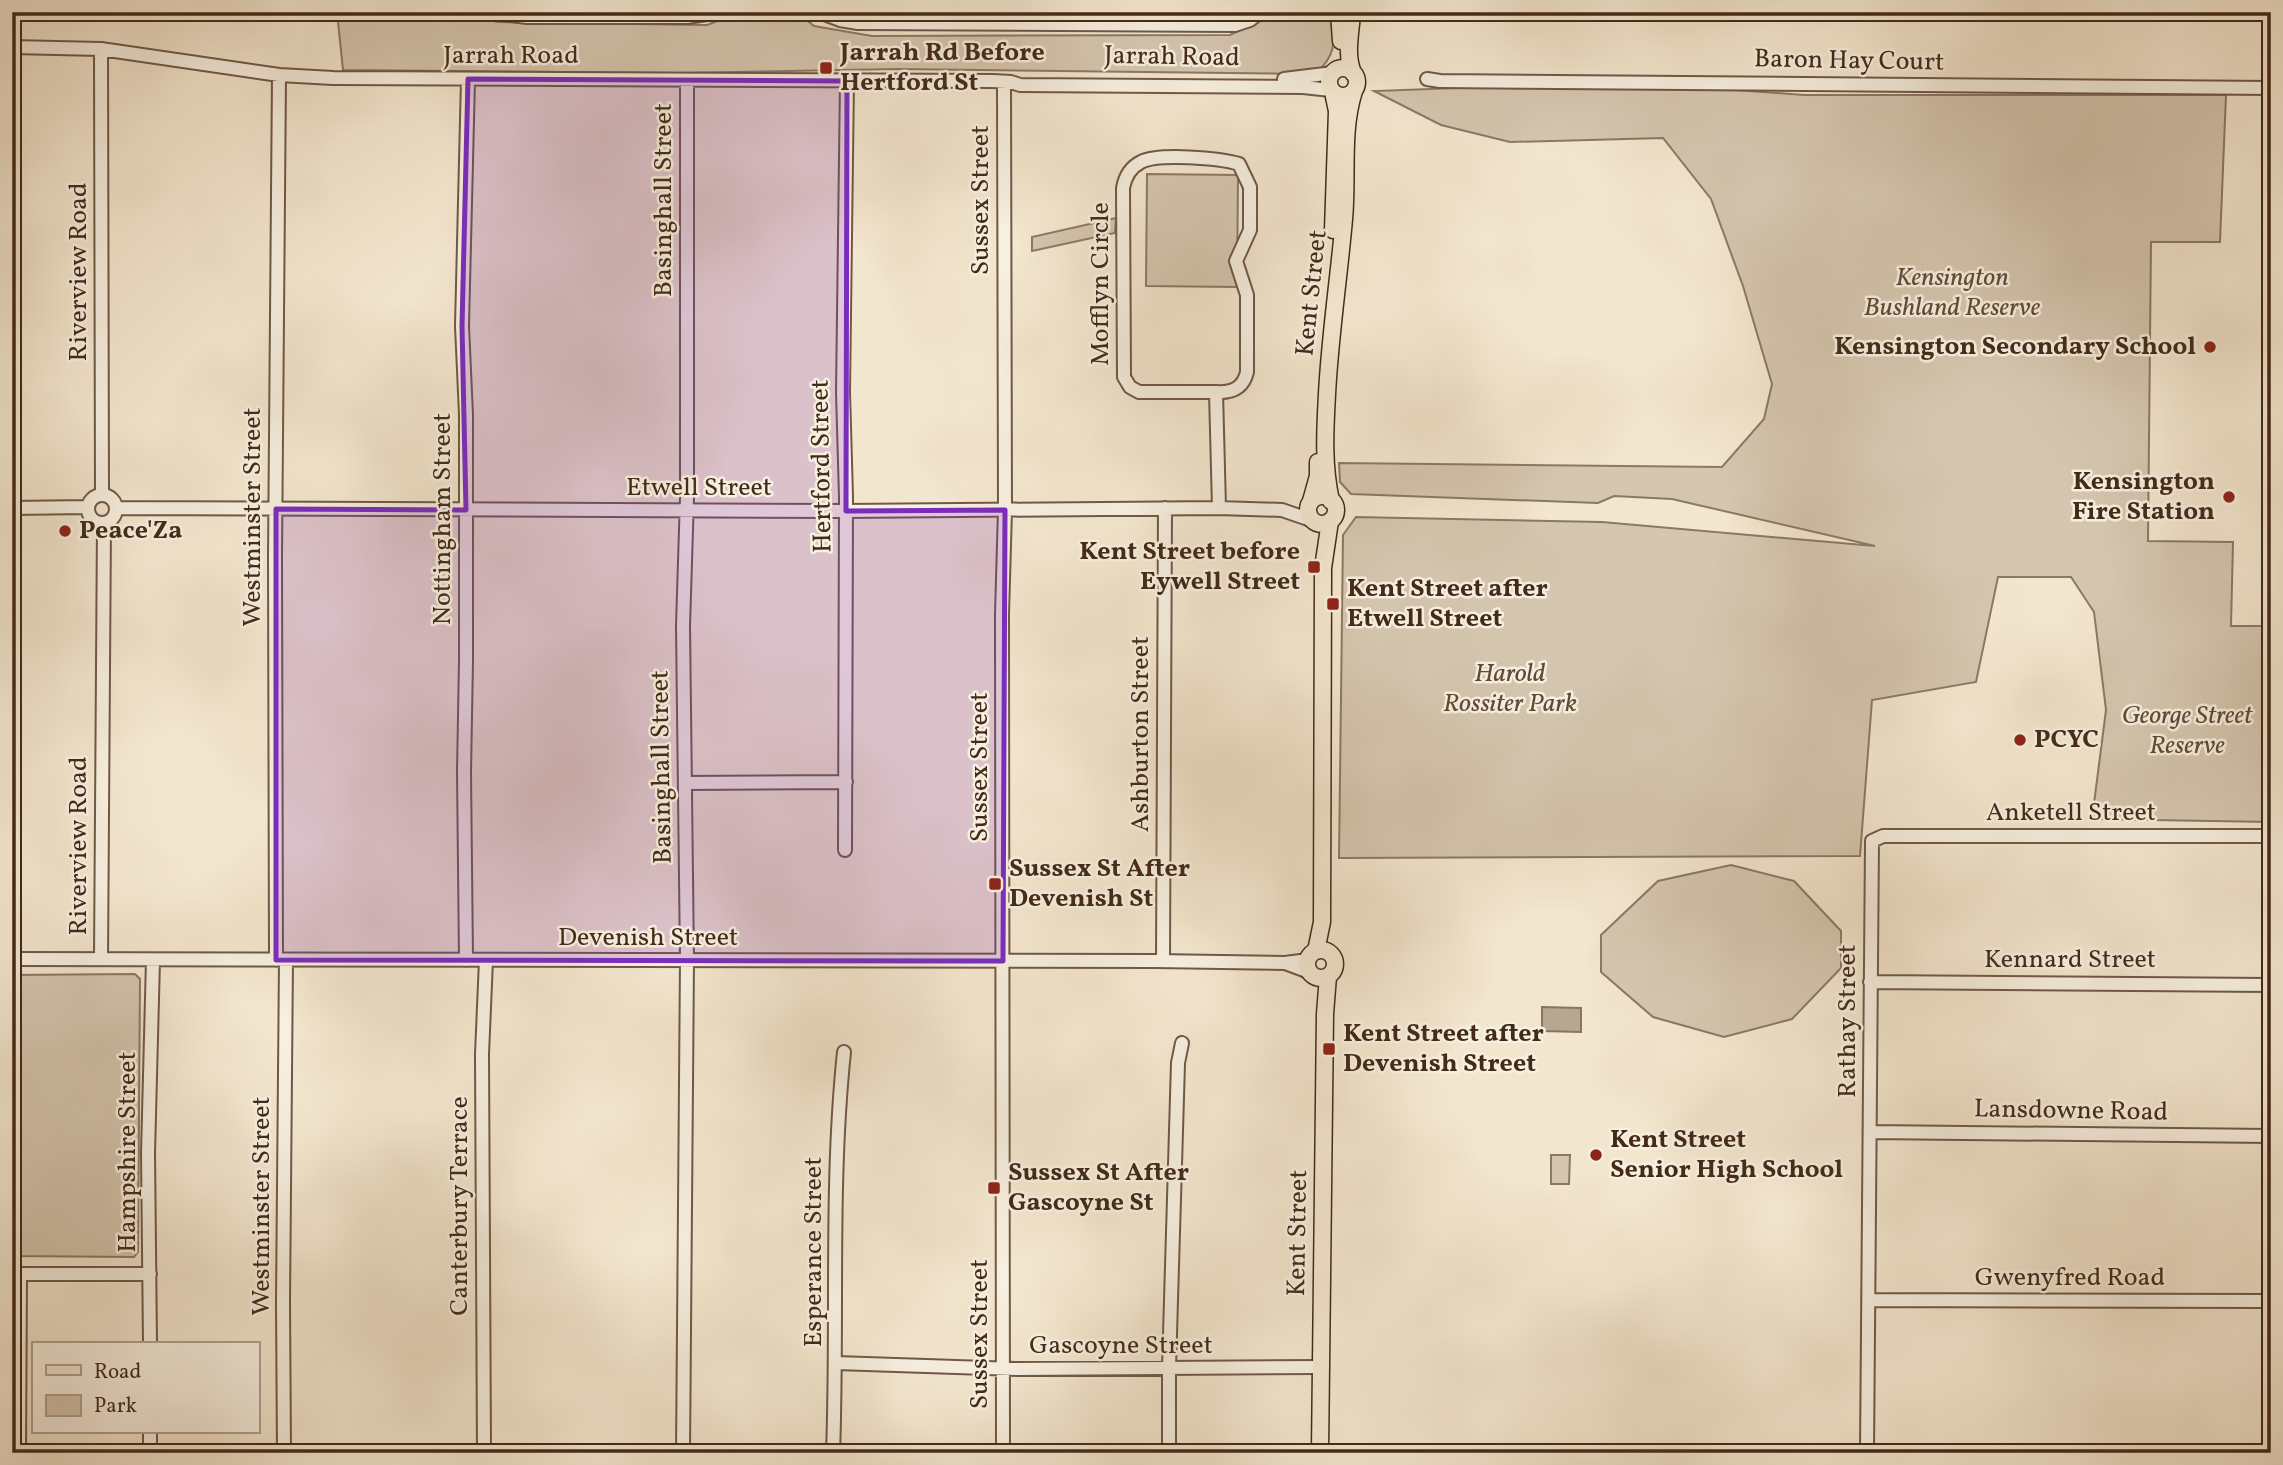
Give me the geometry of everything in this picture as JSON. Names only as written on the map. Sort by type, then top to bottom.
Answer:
[{"type":"main road","points":[[1339,12],[1341,44],[1329,83],[1332,91],[1343,97],[1354,91],[1357,80],[1350,65],[1348,45],[1352,12]]},
{"type":"main road","points":[[1334,71],[1345,69],[1353,73]]},
{"type":"main road","name":"Kent Street","points":[[1311,501],[1318,477],[1323,346],[1334,203],[1337,111],[1332,91]]},
{"type":"main road","name":"Kent Street","points":[[1332,501],[1324,461],[1325,418],[1346,199],[1346,128],[1354,91]]},
{"type":"main road","points":[[1320,497],[1332,501],[1335,511],[1330,521],[1320,524],[1312,520],[1308,511],[1311,501],[1320,497]]},
{"type":"main road","name":"Kent Street","points":[[1312,520],[1324,552]]},
{"type":"main road","name":"Kent Street","points":[[1320,1453],[1325,1014],[1317,965],[1322,922],[1324,552],[1330,521]]},
{"type":"street","points":[[487,12],[527,17],[687,17],[719,12]]},
{"type":"street","points":[[819,12],[858,23],[946,18],[1115,18],[1236,25],[1250,20],[1260,12]]},
{"type":"street","name":"Jarrah Road","points":[[12,47],[101,49],[279,75],[333,78],[1008,82],[1020,85],[1303,87],[1332,91]]},
{"type":"street","name":"Riverview Road","points":[[101,49],[102,494]]},
{"type":"street","name":"Jarrah Road","points":[[1008,82],[1020,78],[1290,79],[1334,71]]},
{"type":"street","name":"Westminster Street","points":[[279,75],[276,509],[285,1453]]},
{"type":"street","name":"Nottingham Street","points":[[466,960],[466,510],[462,314],[468,79]]},
{"type":"street","name":"Baron Hay Court","points":[[1427,79],[2271,88]]},
{"type":"street","name":"Basinghall Street","points":[[684,1453],[687,960],[683,625],[686,510],[687,80]]},
{"type":"street","name":"Hertford Street","points":[[845,850],[843,392],[847,81]]},
{"type":"street","name":"Sussex Street","points":[[1003,1453],[1002,614],[1008,82]]},
{"type":"street","name":"Mofflyn Circle","points":[[1220,159],[1239,164],[1248,180],[1250,230],[1236,261],[1247,295],[1247,372],[1237,388],[1216,392],[1139,392],[1130,387],[1124,377],[1123,188],[1131,169],[1144,160],[1220,159]]},
{"type":"street","points":[[1216,392],[1219,508]]},
{"type":"street","points":[[102,494],[110,497],[116,508],[114,516],[104,523],[92,519],[88,507],[94,497],[102,494]]},
{"type":"street","name":"Etwell Street","points":[[1282,510],[1311,501]]},
{"type":"street","points":[[12,508],[88,507]]},
{"type":"street","name":"Etwell Street","points":[[116,508],[845,511],[1219,508],[1282,510],[1312,520]]},
{"type":"street","name":"Ashburton Street","points":[[1163,961],[1165,508]]},
{"type":"street","name":"Riverview Road","points":[[102,959],[104,523]]},
{"type":"street","points":[[685,783],[846,782]]},
{"type":"street","name":"Anketell Street","points":[[1872,841],[1883,836],[2271,836]]},
{"type":"street","name":"Rathay Street","points":[[1867,1453],[1872,841]]},
{"type":"street","name":"Devenish Street","points":[[12,959],[1163,961],[1317,965]]},
{"type":"street","name":"Hampshire Street","points":[[150,1342],[148,1153],[153,960]]},
{"type":"street","name":"Canterbury Terrace","points":[[484,1453],[482,1054],[486,960]]},
{"type":"street","name":"Kennard Street","points":[[1870,982],[2271,985]]},
{"type":"street","points":[[1169,1453],[1178,1063],[1182,1043]]},
{"type":"street","name":"Esperance Street","points":[[833,1453],[836,1189],[839,1096],[844,1052]]},
{"type":"street","name":"Lansdowne Road","points":[[1871,1132],[2271,1136]]},
{"type":"street","points":[[19,1453],[16,1274],[150,1274]]},
{"type":"street","name":"Gwenyfred Road","points":[[1869,1300],[2271,1301]]},
{"type":"street","name":"Gascoyne Street","points":[[836,1363],[1003,1368],[1321,1367]]},
{"type":"street","points":[[150,1434],[150,1453]]},
{"type":"highlighted area","points":[[468,79],[847,81],[846,511],[1005,510],[1003,961],[276,960],[276,509],[466,510],[462,326]]},
{"type":"green space","points":[[337,12],[444,12],[498,22],[707,25],[741,12],[797,12],[814,26],[872,36],[1230,35],[1262,20],[1269,12],[1330,12],[1333,46],[1328,59],[1315,74],[897,69],[678,73],[343,70]]},
{"type":"green space","points":[[958,12],[1110,12],[1110,17],[958,16]]},
{"type":"green space","points":[[1123,12],[1251,12],[1247,16],[1124,20]]},
{"type":"green space","points":[[1625,82],[1804,95],[2226,95],[2220,242],[2151,242],[2148,541],[2233,542],[2231,626],[2271,626],[2271,822],[2092,819],[2106,710],[2094,612],[2071,577],[1998,577],[1976,682],[1872,700],[1860,856],[1339,858],[1343,535],[1356,517],[1602,522],[1875,546],[1672,499],[1614,496],[1598,503],[1351,494],[1340,482],[1339,463],[1722,467],[1764,419],[1772,384],[1743,286],[1711,199],[1663,138],[1510,142],[1441,125],[1374,91]]},
{"type":"green space","points":[[1147,174],[1238,175],[1237,287],[1146,286]]},
{"type":"green space","points":[[1116,218],[1115,233],[1032,251],[1032,237]]},
{"type":"green space","points":[[1731,865],[1794,881],[1841,931],[1841,968],[1792,1019],[1724,1037],[1653,1017],[1601,972],[1601,935],[1658,881]]},
{"type":"green space","points":[[135,974],[140,979],[138,1252],[134,1257],[12,1256],[12,975]]},
{"type":"green space","points":[[1551,1155],[1570,1155],[1569,1184],[1551,1184]]},
{"type":"shaded area","points":[[1542,1007],[1581,1008],[1581,1032],[1542,1031]]},
{"type":"place","name":"Jarrah Rd Before Hertford St","points":[[826,68]]},
{"type":"place","name":"Kensington Secondary School","points":[[2210,347]]},
{"type":"place","name":"Kensington Fire Station","points":[[2229,497]]},
{"type":"place","name":"Peace'Za","points":[[65,531]]},
{"type":"place","name":"Kent Street before Eywell Street","points":[[1314,567]]},
{"type":"place","name":"Kent Street after Etwell Street","points":[[1333,604]]},
{"type":"place","name":"PCYC","points":[[2020,740]]},
{"type":"place","name":"Sussex St After Devenish St","points":[[995,884]]},
{"type":"place","name":"Kent Street after Devenish Street","points":[[1329,1049]]},
{"type":"place","name":"Kent Street Senior High School","points":[[1596,1155]]},
{"type":"place","name":"Sussex St After Gascoyne St","points":[[994,1188]]},
{"type":"park label","name":"Kensington Bushland Reserve","points":[[1952,293]]},
{"type":"park label","name":"Harold Rossiter Park","points":[[1510,689]]},
{"type":"park label","name":"George Street Reserve","points":[[2187,731]]}]
